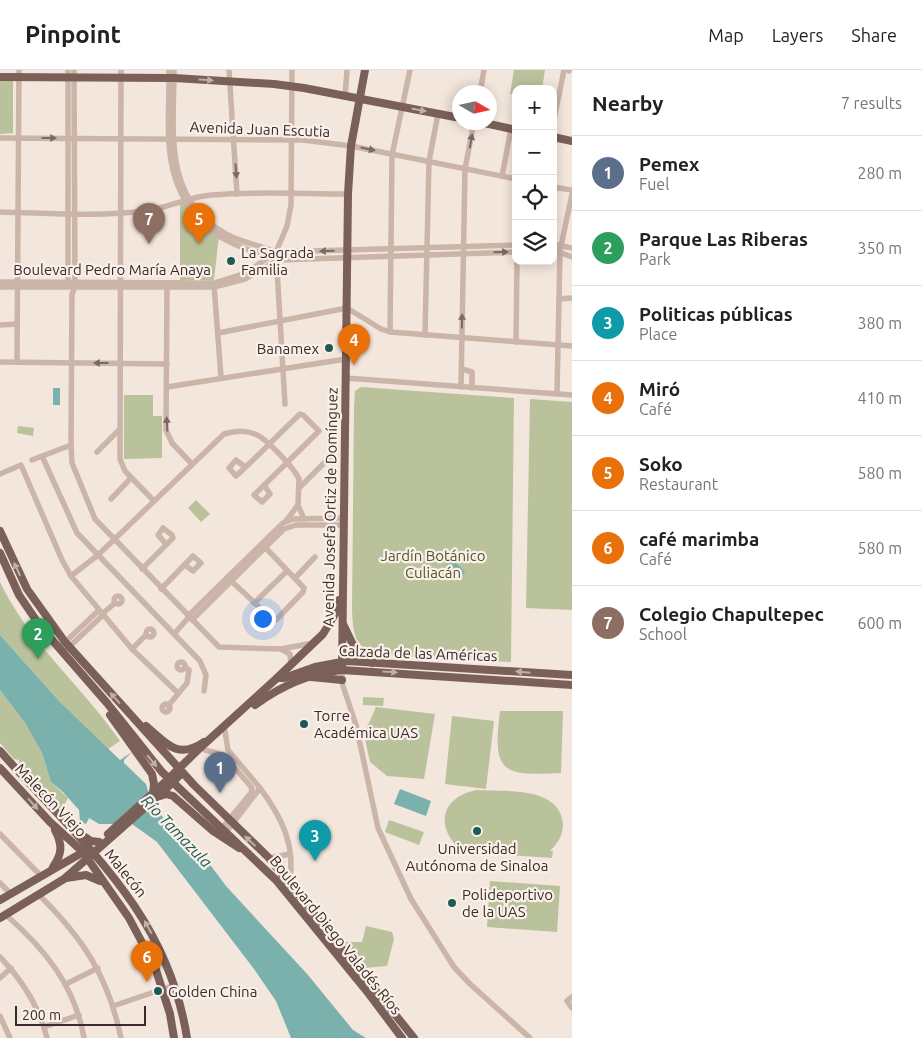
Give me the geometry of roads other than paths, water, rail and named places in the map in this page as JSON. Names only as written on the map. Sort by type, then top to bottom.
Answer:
[{"type":"main road","name":"Avenida Josefa Ortiz de Domínguez","points":[[342,670],[348,194],[351,146],[365,70]]},
{"type":"main road","points":[[0,77],[19,74],[172,74],[230,82],[292,86],[452,117]]},
{"type":"main road","points":[[497,126],[512,129]]},
{"type":"main road","points":[[557,138],[572,141]]},
{"type":"main road","name":"Boulevard Diego Valadés Ríos","points":[[0,531],[27,589],[64,647],[107,703],[162,772],[280,884],[370,994],[402,1038]]},
{"type":"main road","name":"Boulevard Diego Valadés Ríos","points":[[0,553],[26,607],[132,716],[230,822],[269,858],[414,1038]]},
{"type":"main road","points":[[277,678],[315,643],[332,620],[342,589]]},
{"type":"main road","points":[[342,622],[355,649],[372,663]]},
{"type":"main road","name":"Calzada de las Américas","points":[[203,750],[213,736],[277,678],[284,678],[315,666],[342,662],[372,663],[572,675]]},
{"type":"main road","name":"Calzada de las Américas","points":[[203,750],[269,695],[289,684],[342,670],[572,685]]},
{"type":"main road","points":[[310,677],[342,680]]},
{"type":"main road","points":[[107,703],[117,727],[152,774],[156,795]]},
{"type":"main road","points":[[132,716],[173,748],[181,751],[192,749],[213,736]]},
{"type":"main road","points":[[64,879],[88,853],[156,795],[203,750]]},
{"type":"main road","name":"Malecón","points":[[0,751],[72,830],[88,853],[123,887],[141,913],[165,957],[175,985],[187,1038]]},
{"type":"main road","name":"Malecón Viejo","points":[[0,768],[50,822],[88,853],[102,882],[138,933],[155,967],[163,989],[174,1038]]},
{"type":"main road","points":[[156,795],[173,796],[213,831],[250,854]]},
{"type":"main road","points":[[50,822],[58,836],[62,851],[51,870]]},
{"type":"main road","points":[[72,830],[91,842],[101,843]]},
{"type":"main road","points":[[0,900],[40,875],[88,853]]},
{"type":"main road","points":[[3,916],[64,879],[86,874],[102,882]]},
{"type":"street","points":[[229,70],[238,194]]},
{"type":"street","points":[[285,404],[278,260],[276,252],[290,215],[292,194],[292,70]]},
{"type":"street","points":[[345,97],[347,70]]},
{"type":"street","points":[[390,332],[392,155],[410,70]]},
{"type":"street","points":[[481,85],[484,70]]},
{"type":"street","points":[[557,109],[567,71]]},
{"type":"street","points":[[17,362],[19,74]]},
{"type":"street","points":[[71,74],[72,294],[70,444],[72,463],[91,512],[113,539],[219,647],[281,649],[315,643]]},
{"type":"street","points":[[121,74],[120,460],[125,471],[153,500]]},
{"type":"street","points":[[172,74],[171,139],[174,159],[187,199],[223,232],[248,244],[276,252]]},
{"type":"street","points":[[425,335],[429,161],[438,114]]},
{"type":"street","points":[[461,387],[466,169],[473,130]]},
{"type":"street","points":[[502,176],[514,130]]},
{"type":"street","name":"Avenida Juan Escutia","points":[[0,138],[292,139],[351,146],[512,178]]},
{"type":"street","points":[[557,188],[572,192],[561,248],[558,394]]},
{"type":"street","points":[[0,212],[121,213],[154,210],[187,199],[238,194],[348,194]]},
{"type":"street","name":"Boulevard Pedro María Anaya","points":[[390,252],[426,255],[512,245]]},
{"type":"street","points":[[557,246],[572,257]]},
{"type":"street","name":"Boulevard Pedro María Anaya","points":[[0,282],[18,284],[214,285],[245,279],[278,260],[427,248],[512,252]]},
{"type":"street","points":[[557,249],[572,248]]},
{"type":"street","name":"Boulevard Pedro María Anaya","points":[[214,285],[246,273],[276,252],[348,254]]},
{"type":"street","points":[[516,342],[517,265]]},
{"type":"street","name":"Boulevard Pedro María Anaya","points":[[0,287],[18,284]]},
{"type":"street","points":[[167,285],[166,430],[172,443],[192,464]]},
{"type":"street","points":[[214,285],[221,377]]},
{"type":"street","points":[[559,299],[572,298]]},
{"type":"street","points":[[218,333],[347,308],[390,332],[572,346]]},
{"type":"street","points":[[0,324],[18,324]]},
{"type":"street","points":[[167,387],[221,377],[346,359]]},
{"type":"street","points":[[0,362],[167,364]]},
{"type":"street","points":[[462,369],[472,372],[472,388]]},
{"type":"street","points":[[346,378],[572,395]]},
{"type":"street","points":[[245,467],[239,460],[236,460],[229,468],[236,476],[300,414],[318,431],[264,486]]},
{"type":"street","points":[[97,452],[120,430]]},
{"type":"street","points":[[71,576],[98,555],[153,500],[224,434],[238,431],[252,433],[261,437],[287,463],[298,476],[300,487],[298,505],[304,519]]},
{"type":"street","points":[[32,460],[70,444]]},
{"type":"street","points":[[42,456],[73,528],[203,666],[206,675],[204,691]]},
{"type":"street","points":[[300,487],[330,457]]},
{"type":"street","points":[[0,474],[21,465],[62,560],[71,576],[132,649],[178,693]]},
{"type":"street","points":[[111,499],[131,478]]},
{"type":"street","points":[[174,634],[263,546],[298,505]]},
{"type":"street","points":[[285,522],[304,519],[343,522]]},
{"type":"street","points":[[263,546],[284,529],[292,526],[343,522]]},
{"type":"street","points":[[142,569],[166,544],[173,536],[164,528],[158,533],[166,544]]},
{"type":"street","points":[[230,579],[272,620],[276,620],[304,590],[303,586],[263,546]]},
{"type":"street","points":[[161,589],[193,556],[201,564],[193,571],[185,565]]},
{"type":"street","points":[[295,578],[314,557]]},
{"type":"street","points":[[254,603],[287,571]]},
{"type":"street","points":[[64,647],[101,613],[115,603]]},
{"type":"street","points":[[132,649],[146,635]]},
{"type":"street","points":[[281,649],[290,654],[291,664]]},
{"type":"street","points":[[168,706],[190,677],[189,670],[185,667]]},
{"type":"street","name":"Avenida Josefa Ortiz de Domínguez","points":[[342,670],[342,680],[356,725],[378,828],[411,898],[454,967],[530,1038]]},
{"type":"street","points":[[225,731],[228,750],[260,788],[282,821],[292,870],[289,883]]},
{"type":"street","points":[[203,750],[224,755],[252,788],[251,793],[224,830]]},
{"type":"street","points":[[230,822],[260,788]]},
{"type":"street","points":[[0,834],[40,875]]},
{"type":"street","points":[[269,858],[290,854]]},
{"type":"street","points":[[0,883],[10,893]]},
{"type":"street","points":[[38,894],[80,939],[98,968],[113,1006],[121,1038]]},
{"type":"street","points":[[3,916],[44,952],[66,984],[79,1015],[84,1038]]},
{"type":"street","points":[[0,957],[11,968],[30,994],[47,1038]]},
{"type":"street","points":[[0,978],[11,968]]},
{"type":"street","points":[[66,984],[98,968]]},
{"type":"street","points":[[113,1006],[175,985]]},
{"type":"street","points":[[572,997],[567,1001],[572,1008]]},
{"type":"street","points":[[44,1027],[79,1015]]},
{"type":"street","points":[[0,1017],[10,1038]]},
{"type":"water","points":[[53,388],[60,388],[60,405],[53,405]]},
{"type":"water","points":[[444,551],[465,572],[460,578],[439,556]]},
{"type":"water","name":"Río Tamazula","points":[[0,635],[60,702],[120,760],[132,752],[124,760],[124,763],[146,784],[152,805],[170,825],[194,843],[226,886],[308,975],[353,1030],[366,1038],[291,1038],[276,1001],[254,969],[157,842],[132,824],[99,824],[89,818],[86,824],[80,821],[79,810],[51,782],[42,753],[25,723],[0,690]]},
{"type":"water","points":[[400,789],[431,801],[426,816],[394,804]]},
{"type":"place","name":"Colegio Chapultepec","points":[[149,244]]},
{"type":"place","name":"Soko","points":[[199,244]]},
{"type":"place","name":"La Sagrada Familia","points":[[231,261]]},
{"type":"place","name":"Banamex","points":[[329,348]]},
{"type":"place","name":"Miró","points":[[354,365]]},
{"type":"place","name":"Parque Las Riberas","points":[[38,659]]},
{"type":"place","name":"Torre Académica UAS","points":[[304,724]]},
{"type":"place","name":"Pemex","points":[[220,793]]},
{"type":"place","name":"Universidad Autónoma de Sinaloa","points":[[477,831]]},
{"type":"place","name":"Politicas públicas","points":[[315,861]]},
{"type":"place","name":"Polideportivo de la UAS","points":[[452,903]]},
{"type":"place","name":"café marimba","points":[[147,982]]},
{"type":"place","name":"Golden China","points":[[158,991]]},
{"type":"park label","name":"Jardín Botánico Culiacán","points":[[433,564]]}]
